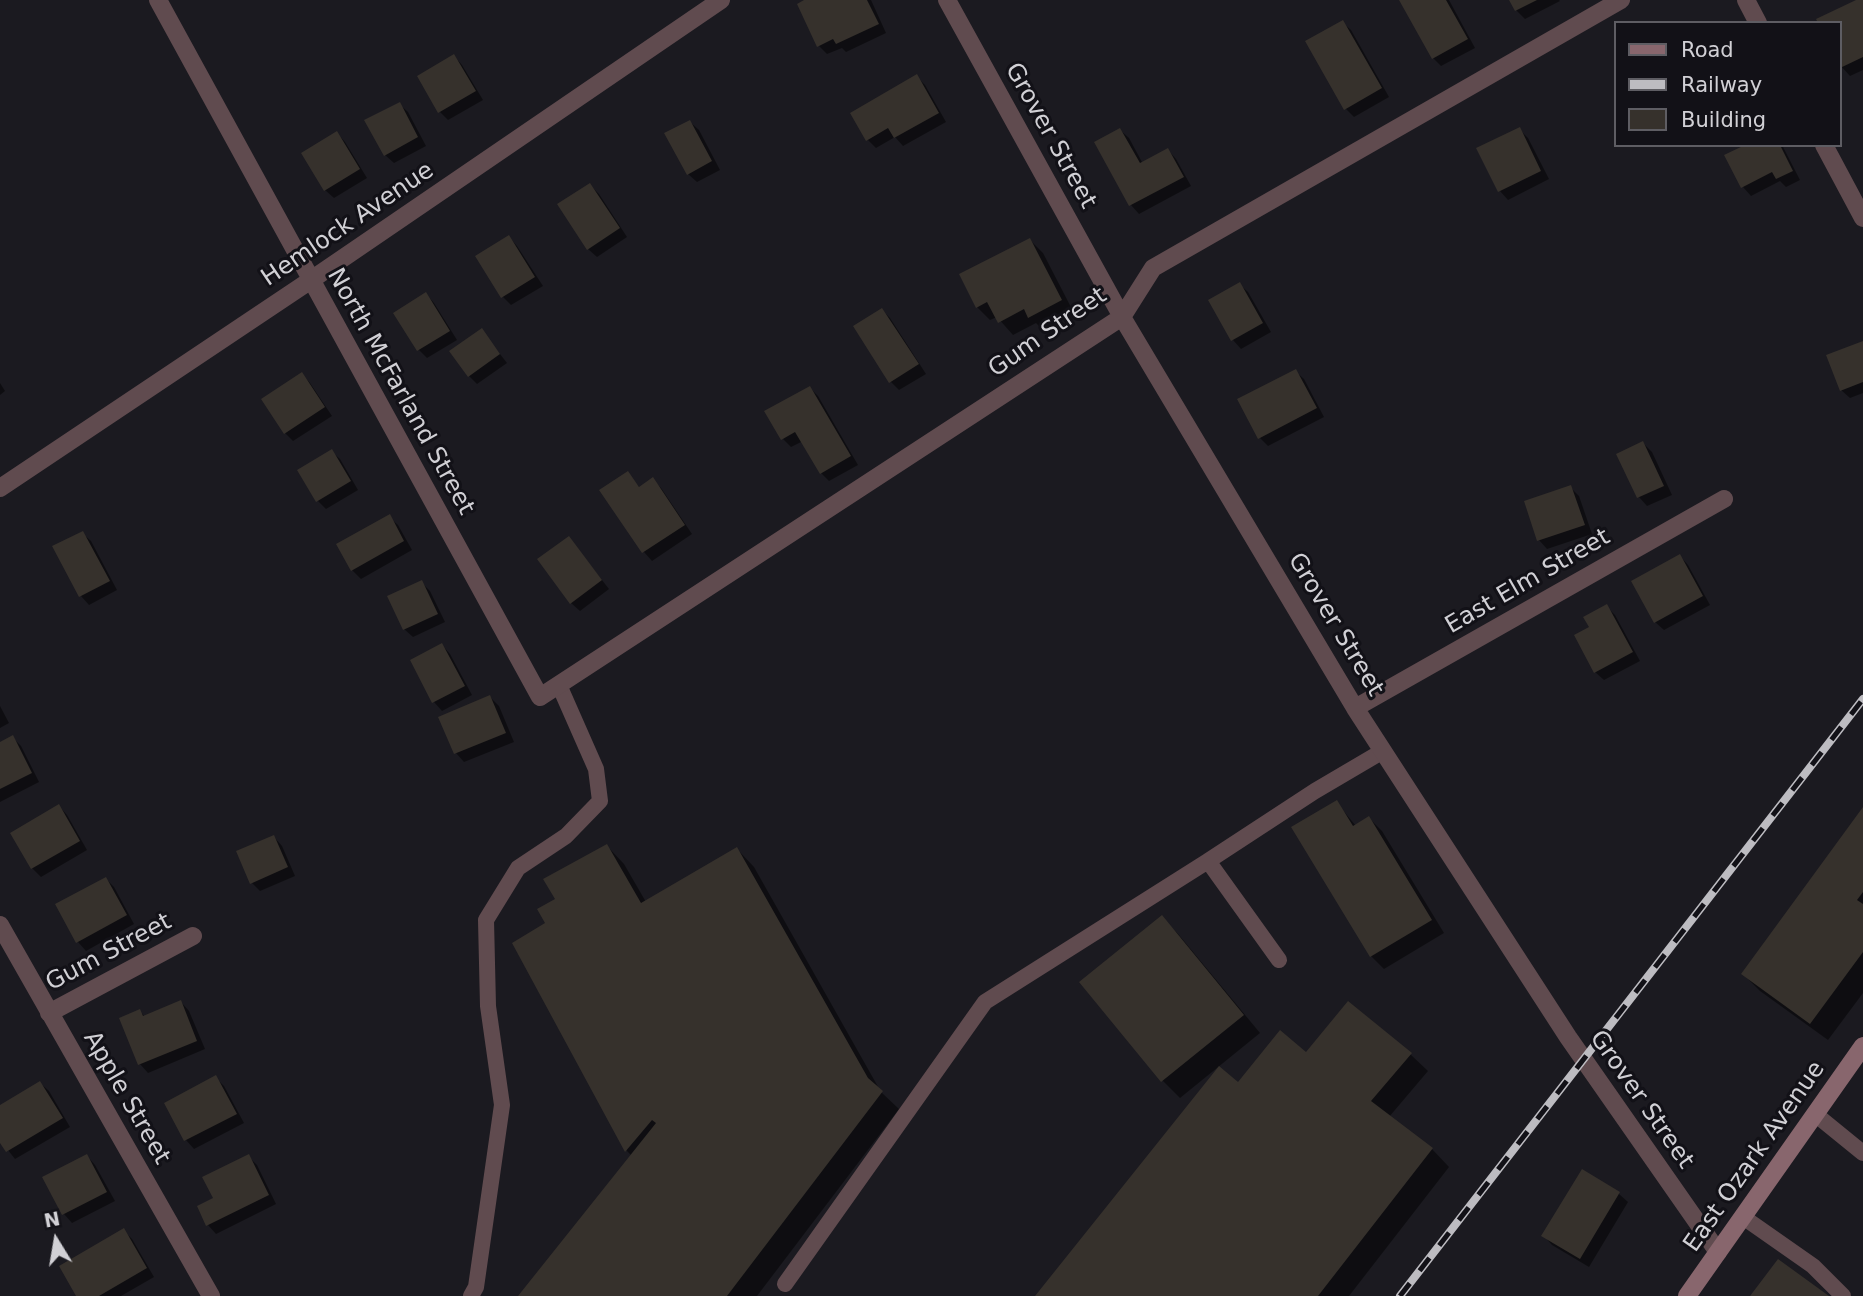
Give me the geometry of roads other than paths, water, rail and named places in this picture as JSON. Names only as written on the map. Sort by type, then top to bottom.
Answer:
[{"type":"main road","name":"East Ozark Avenue","points":[[1687,1296],[1863,1045]]},
{"type":"street","name":"North McFarland Street","points":[[158,0],[540,698]]},
{"type":"street","name":"Hemlock Avenue","points":[[0,488],[721,0]]},
{"type":"street","name":"Grover Street","points":[[947,0],[1122,317],[1355,708],[1568,1037],[1718,1252]]},
{"type":"street","name":"Gum Street","points":[[540,698],[1122,317],[1153,268],[1621,0]]},
{"type":"street","points":[[1746,0],[1757,21]]},
{"type":"street","points":[[1825,147],[1863,218]]},
{"type":"street","name":"East Elm Street","points":[[1355,708],[1724,499]]},
{"type":"street","name":"Apple Street","points":[[0,925],[211,1296]]},
{"type":"street","name":"Gum Street","points":[[50,1013],[192,936]]},
{"type":"lane","points":[[471,1296],[476,1287],[502,1105],[488,1006],[486,920],[518,868],[566,836],[600,801],[596,769],[559,685]]},
{"type":"lane","points":[[785,1284],[985,1002],[1315,791],[1383,751]]},
{"type":"lane","points":[[1208,861],[1279,960]]},
{"type":"lane","points":[[1815,1114],[1863,1153]]},
{"type":"lane","points":[[1743,1217],[1813,1266],[1843,1296]]},
{"type":"railway","points":[[1400,1296],[1863,699]]}]
